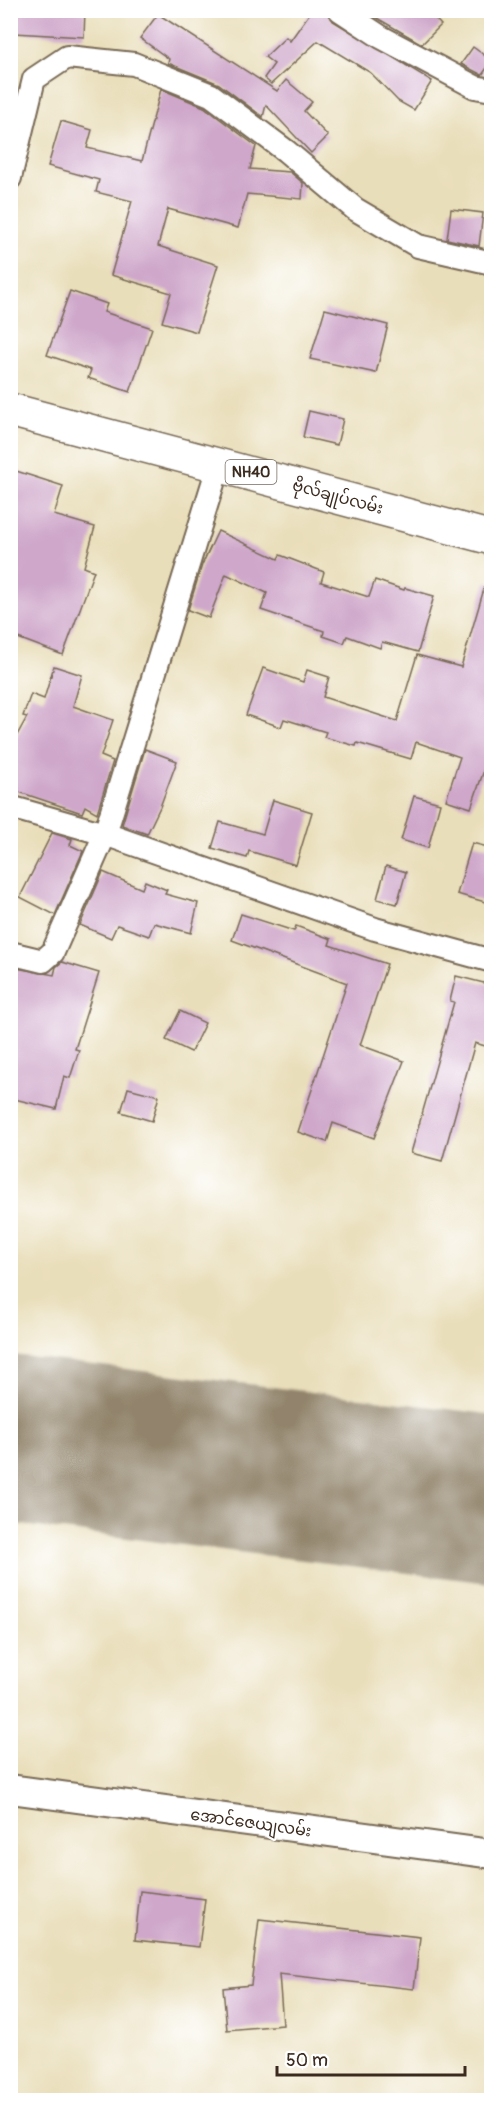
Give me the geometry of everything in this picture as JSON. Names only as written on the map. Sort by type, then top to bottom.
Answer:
[{"type":"highway","name":"ဗိုလ်ချုပ်လမ်း","points":[[10,410],[492,538]]},
{"type":"street","points":[[339,10],[381,37],[475,87],[492,90]]},
{"type":"street","points":[[10,178],[34,79],[67,57],[134,64],[211,95],[286,151],[355,209],[418,246],[492,263]]},
{"type":"street","points":[[10,953],[43,961],[53,952],[105,834],[219,464]]},
{"type":"street","points":[[10,807],[105,834],[375,929],[492,961]]},
{"type":"street","name":"အောင်ဇေယျလမ်း","points":[[10,1790],[492,1854]]},
{"type":"building","points":[[17,10],[85,10],[84,37],[14,33]]},
{"type":"building","points":[[312,10],[327,10],[333,21],[432,81],[414,110],[398,101],[371,73],[318,41],[271,84],[264,78],[274,64],[265,57],[286,37],[290,41]]},
{"type":"building","points":[[373,10],[427,10],[441,25],[422,44],[370,14]]},
{"type":"building","points":[[158,14],[277,91],[286,80],[312,102],[304,111],[328,136],[311,153],[266,105],[263,117],[219,84],[168,63],[169,59],[140,38]]},
{"type":"building","points":[[473,47],[492,61],[482,75],[461,64]]},
{"type":"building","points":[[161,89],[204,107],[256,146],[250,169],[290,172],[303,183],[302,199],[247,194],[238,228],[168,209],[158,246],[218,265],[197,332],[162,322],[171,293],[111,275],[132,201],[96,192],[99,180],[48,166],[61,121],[92,130],[87,148],[142,161]]},
{"type":"building","points":[[451,209],[483,213],[479,246],[447,239]]},
{"type":"building","points":[[70,291],[107,304],[104,312],[152,328],[130,392],[88,378],[91,370],[47,355]]},
{"type":"building","points":[[325,309],[388,325],[376,373],[310,359]]},
{"type":"building","points":[[309,411],[343,419],[337,445],[303,437]]},
{"type":"building","points":[[10,469],[63,486],[54,515],[95,527],[84,567],[94,571],[63,655],[10,635]]},
{"type":"building","points":[[218,531],[278,559],[280,555],[324,572],[321,582],[369,597],[375,580],[404,590],[405,588],[434,596],[418,652],[382,642],[380,648],[347,636],[344,643],[323,636],[324,631],[261,610],[267,593],[226,574],[209,618],[188,610],[202,565]]},
{"type":"building","points":[[486,582],[492,583],[492,723],[483,773],[471,808],[446,800],[460,757],[416,742],[411,759],[357,743],[356,746],[324,737],[326,732],[284,719],[281,727],[246,715],[263,668],[303,682],[307,670],[329,677],[323,697],[397,721],[417,655],[461,667]]},
{"type":"building","points":[[54,666],[82,675],[73,706],[113,720],[101,756],[113,761],[97,813],[85,806],[82,813],[10,789],[10,748],[27,717],[23,716],[31,694],[44,699]]},
{"type":"building","points":[[145,749],[177,761],[147,834],[122,825]]},
{"type":"building","points":[[414,796],[440,803],[428,848],[401,840]]},
{"type":"building","points":[[273,800],[312,812],[296,865],[249,851],[247,858],[212,848],[220,822],[263,834]]},
{"type":"building","points":[[52,833],[72,839],[70,845],[83,851],[55,915],[20,897]]},
{"type":"building","points":[[472,843],[492,848],[492,904],[457,894]]},
{"type":"building","points":[[386,866],[406,872],[397,904],[377,899]]},
{"type":"building","points":[[103,872],[142,889],[145,881],[167,890],[165,894],[198,903],[191,933],[154,923],[149,936],[117,925],[111,938],[80,925]]},
{"type":"building","points":[[241,914],[294,931],[296,926],[331,939],[329,945],[387,964],[360,1045],[404,1061],[374,1138],[333,1123],[327,1142],[298,1132],[347,983],[232,940]]},
{"type":"building","points":[[62,962],[99,973],[75,1049],[79,1050],[70,1078],[64,1076],[56,1109],[10,1098],[10,967],[54,975],[56,967]]},
{"type":"building","points":[[456,976],[492,985],[492,1048],[475,1043],[442,1161],[411,1153],[454,1002],[450,1001]]},
{"type":"building","points":[[180,1011],[205,1023],[191,1052],[166,1040]]},
{"type":"building","points":[[128,1088],[159,1096],[152,1121],[121,1112]]},
{"type":"building","points":[[140,1891],[205,1899],[199,1947],[135,1940]]},
{"type":"building","points":[[259,1919],[420,1937],[414,1989],[279,1974],[283,2025],[227,2030],[223,1988],[251,1985]]},
{"type":"runway","points":[[10,1439],[492,1499]]}]
